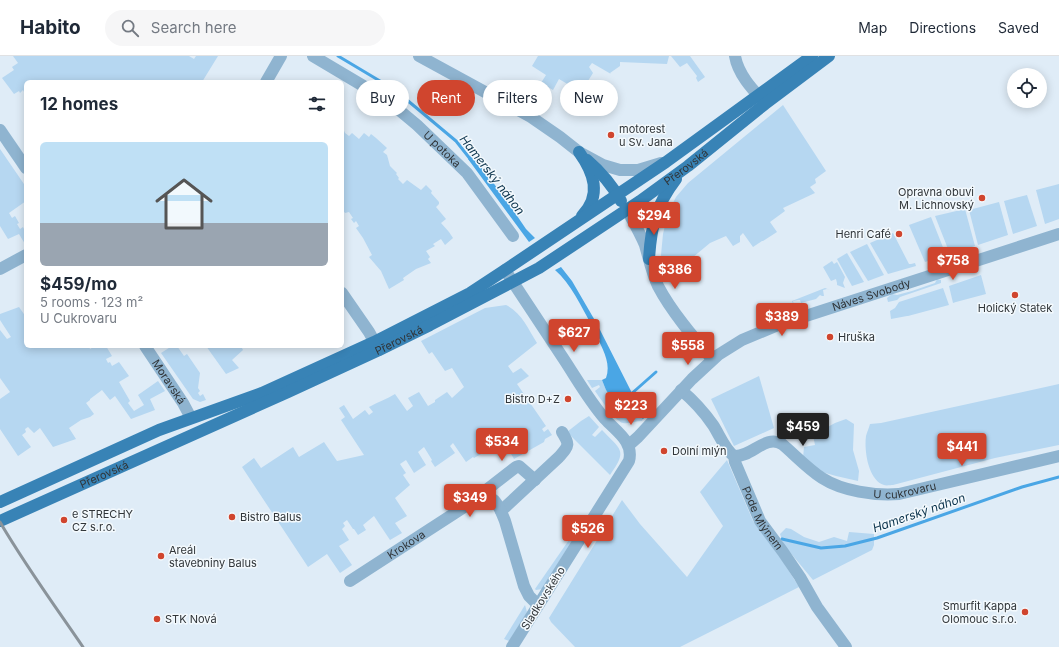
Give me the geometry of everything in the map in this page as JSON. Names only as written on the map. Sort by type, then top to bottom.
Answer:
[{"type":"main road","name":"Přerovská","points":[[0,502],[159,430],[262,393],[430,325],[539,268],[627,210],[688,166],[812,56]]},
{"type":"main road","name":"Přerovská","points":[[0,521],[288,392],[376,346],[470,293],[666,162],[829,56]]},
{"type":"main road","points":[[579,152],[611,184],[627,210]]},
{"type":"main road","points":[[571,226],[582,216],[588,207],[594,191],[594,181],[588,164],[579,152]]},
{"type":"main road","points":[[649,259],[653,227],[659,207],[669,189],[688,166]]},
{"type":"street","points":[[267,80],[281,56]]},
{"type":"street","name":"U potoka","points":[[313,56],[387,100],[417,125],[467,173],[513,236]]},
{"type":"street","points":[[419,56],[531,117],[579,152],[603,165],[620,170],[638,170],[666,162]]},
{"type":"street","points":[[735,56],[745,78],[762,100]]},
{"type":"street","points":[[0,130],[24,165]]},
{"type":"street","points":[[627,210],[642,238],[654,276],[664,296],[712,359]]},
{"type":"street","name":"Náves Svobody","points":[[629,444],[638,437],[702,368],[712,359],[733,345],[763,331],[1059,234]]},
{"type":"street","points":[[0,270],[24,256]]},
{"type":"street","points":[[505,270],[596,408],[629,444]]},
{"type":"street","points":[[344,297],[369,332],[376,346]]},
{"type":"street","name":"Moravská","points":[[146,348],[183,403],[191,418]]},
{"type":"street","name":"Pode Mlýnem","points":[[681,390],[703,412],[734,456],[735,462],[760,521],[784,552],[817,607],[846,647]]},
{"type":"street","points":[[501,511],[559,457],[568,446],[568,441],[562,432]]},
{"type":"street","name":"U cukrovaru","points":[[734,456],[741,455],[773,441],[780,443],[815,473],[829,482],[866,493],[888,495],[899,494],[1059,456]]},
{"type":"street","name":"Sladkovského","points":[[512,647],[629,461],[629,444]]},
{"type":"street","name":"Krokova","points":[[350,581],[474,500],[483,496],[485,491],[516,467],[519,466],[535,480]]},
{"type":"street","points":[[483,496],[491,497],[501,511],[524,586],[529,596],[538,605]]},
{"type":"shaded area","points":[[13,56],[189,56],[194,59],[196,56],[218,56],[203,80],[24,80],[24,92],[23,90],[20,93],[19,91],[14,94],[2,78],[14,70],[12,67],[18,63]]},
{"type":"shaded area","points":[[538,56],[669,56],[667,64],[620,62],[620,66],[610,73],[611,74],[592,63],[589,67],[593,73],[589,80],[559,79],[553,90],[552,80],[543,80],[546,75],[532,66]]},
{"type":"shaded area","points":[[671,56],[690,56],[705,77],[698,82],[696,78],[697,76],[687,63],[680,67]]},
{"type":"shaded area","points":[[783,105],[826,171],[815,179],[816,183],[810,187],[815,193],[783,208],[785,211],[770,222],[777,232],[753,247],[743,233],[740,236],[740,242],[733,246],[726,236],[710,243],[686,263],[695,275],[691,277],[685,268],[666,282],[661,255],[663,234],[668,213],[676,197],[688,183]]},
{"type":"shaded area","points":[[344,131],[349,136],[352,133],[359,139],[364,133],[369,137],[371,134],[387,148],[383,152],[387,155],[390,166],[397,173],[398,179],[403,184],[407,180],[421,190],[426,185],[432,191],[431,193],[439,202],[436,207],[446,219],[441,223],[453,238],[445,245],[441,239],[433,244],[435,246],[426,251],[430,257],[428,259],[431,263],[416,269],[403,278],[404,280],[389,289],[381,271],[369,257],[372,255],[356,228],[359,226],[356,221],[354,223],[351,219],[353,218],[349,212],[345,213]]},
{"type":"shaded area","points":[[0,149],[24,184],[24,202],[9,213],[12,218],[15,216],[19,223],[17,224],[20,229],[23,227],[24,242],[19,234],[8,239],[0,226]]},
{"type":"shaded area","points":[[1059,184],[1059,219],[1045,224],[1036,190]]},
{"type":"shaded area","points":[[1027,195],[1037,226],[1013,234],[1004,201]]},
{"type":"shaded area","points":[[999,202],[1008,235],[978,245],[969,210]]},
{"type":"shaded area","points":[[965,209],[975,246],[950,254],[935,216]]},
{"type":"shaded area","points":[[931,217],[946,255],[925,262],[909,225]]},
{"type":"shaded area","points":[[893,233],[909,264],[915,263],[916,266],[888,274],[870,243]]},
{"type":"shaded area","points":[[867,244],[884,275],[868,281],[850,252]]},
{"type":"shaded area","points":[[847,253],[864,282],[852,286],[837,259]]},
{"type":"shaded area","points":[[832,261],[834,264],[837,262],[845,277],[843,283],[845,288],[837,285],[836,279],[831,281],[823,267]]},
{"type":"shaded area","points":[[981,275],[986,294],[953,303],[949,286]]},
{"type":"shaded area","points":[[937,279],[941,280],[941,283],[888,302],[887,298],[892,294],[897,295],[912,291],[935,283]]},
{"type":"shaded area","points":[[825,288],[830,290],[823,290],[824,296],[820,295],[816,299],[801,303],[800,300],[793,301],[794,306],[792,301]]},
{"type":"shaded area","points":[[943,288],[949,305],[891,319],[890,311],[895,308],[899,302]]},
{"type":"shaded area","points":[[506,305],[516,312],[537,343],[508,366],[513,373],[521,368],[529,376],[517,384],[546,426],[542,429],[544,432],[548,429],[552,435],[545,439],[544,442],[514,459],[501,437],[480,449],[483,453],[466,462],[453,443],[450,446],[455,453],[435,467],[424,447],[418,452],[426,465],[414,473],[406,460],[400,464],[406,473],[403,475],[410,485],[395,498],[407,516],[395,523],[402,533],[390,540],[374,516],[363,525],[366,530],[358,535],[347,520],[343,523],[345,526],[342,529],[349,540],[339,546],[352,565],[340,573],[327,554],[308,567],[242,467],[254,458],[261,468],[293,447],[299,457],[324,442],[337,461],[364,455],[341,420],[345,417],[339,408],[344,405],[353,419],[365,410],[369,415],[373,412],[369,407],[395,394],[407,411],[413,406],[408,398],[419,392],[428,406],[447,392],[452,398],[464,387],[452,368],[445,371],[432,352],[429,354],[421,341],[485,308]]},
{"type":"shaded area","points":[[19,307],[24,314],[24,348],[107,348],[112,356],[106,359],[108,363],[110,362],[112,366],[119,362],[129,376],[119,382],[130,401],[128,403],[134,411],[144,405],[138,395],[158,381],[165,391],[150,399],[155,410],[131,419],[115,396],[110,400],[102,390],[86,403],[94,414],[69,428],[76,439],[53,447],[40,428],[34,433],[28,427],[25,429],[26,432],[22,435],[31,447],[18,456],[0,429],[0,399],[10,392],[0,378],[0,330],[7,339],[11,337],[0,320],[0,314]]},
{"type":"shaded area","points":[[169,348],[178,348],[184,356],[187,354],[200,373],[198,388],[200,391],[198,393],[200,396],[203,394],[206,400],[200,402],[193,399],[161,353]]},
{"type":"shaded area","points":[[207,348],[242,348],[243,350],[232,360],[239,368],[226,374]]},
{"type":"shaded area","points":[[759,376],[774,428],[734,446],[711,399]]},
{"type":"shaded area","points":[[587,380],[602,380],[606,390],[625,418],[637,413],[643,419],[642,421],[623,423],[620,421],[608,409],[595,391],[600,387],[599,385],[592,388]]},
{"type":"shaded area","points":[[1059,384],[1059,445],[995,458],[893,485],[885,485],[879,482],[871,471],[868,464],[866,449],[866,436],[870,424],[881,423]]},
{"type":"shaded area","points":[[589,416],[599,427],[592,435],[595,437],[602,430],[618,446],[620,451],[619,460],[610,475],[567,432]]},
{"type":"shaded area","points":[[846,419],[854,424],[853,450],[859,471],[858,481],[822,472],[803,458],[804,447],[815,445],[813,435]]},
{"type":"shaded area","points":[[727,460],[753,521],[782,560],[799,587],[680,647],[575,647],[549,618],[622,500],[640,524],[687,577],[723,526],[700,492]]},
{"type":"shaded area","points":[[786,528],[791,529],[804,537],[819,542],[834,537],[847,541],[849,532],[874,534],[874,545],[872,550],[813,580],[784,545],[780,534]]},
{"type":"shaded area","points":[[571,537],[573,539],[542,589],[536,590],[535,589]]},
{"type":"shaded area","points":[[525,605],[527,612],[509,641],[504,639]]},
{"type":"water","points":[[472,154],[526,229],[535,238],[529,242],[468,159]]},
{"type":"water","points":[[561,267],[572,281],[597,324],[633,395],[647,415],[643,419],[636,413],[625,418],[606,390],[602,380],[606,378],[608,368],[605,354],[599,341],[600,340],[571,288],[555,270]]},
{"type":"waterway","name":"Hamerský náhon","points":[[338,56],[395,90],[456,141],[471,160]]},
{"type":"waterway","points":[[630,395],[656,372]]},
{"type":"waterway","name":"Hamerský náhon","points":[[782,539],[821,548],[845,546],[877,538],[1022,487],[1059,477]]},
{"type":"railway","points":[[0,522],[30,570],[83,647]]},
{"type":"place","name":"motorest u Sv. Jana","points":[[611,135]]},
{"type":"place","name":"Opravna obuvi M. Lichnovský","points":[[982,198]]},
{"type":"place","name":"Henri Café","points":[[899,234]]},
{"type":"place","name":"Holický Statek","points":[[1015,295]]},
{"type":"place","name":"Hruška","points":[[830,337]]},
{"type":"place","name":"Bistro D+Z","points":[[568,399]]},
{"type":"place","name":"Dolní mlýn","points":[[664,451]]},
{"type":"place","name":"Bistro Balus","points":[[232,517]]},
{"type":"place","name":"e STRECHY CZ s.r.o.","points":[[64,520]]},
{"type":"place","name":"Areál stavebniny Balus","points":[[161,556]]},
{"type":"place","name":"Smurfit Kappa Olomouc s.r.o.","points":[[1025,612]]},
{"type":"place","name":"STK Nová","points":[[157,619]]}]
